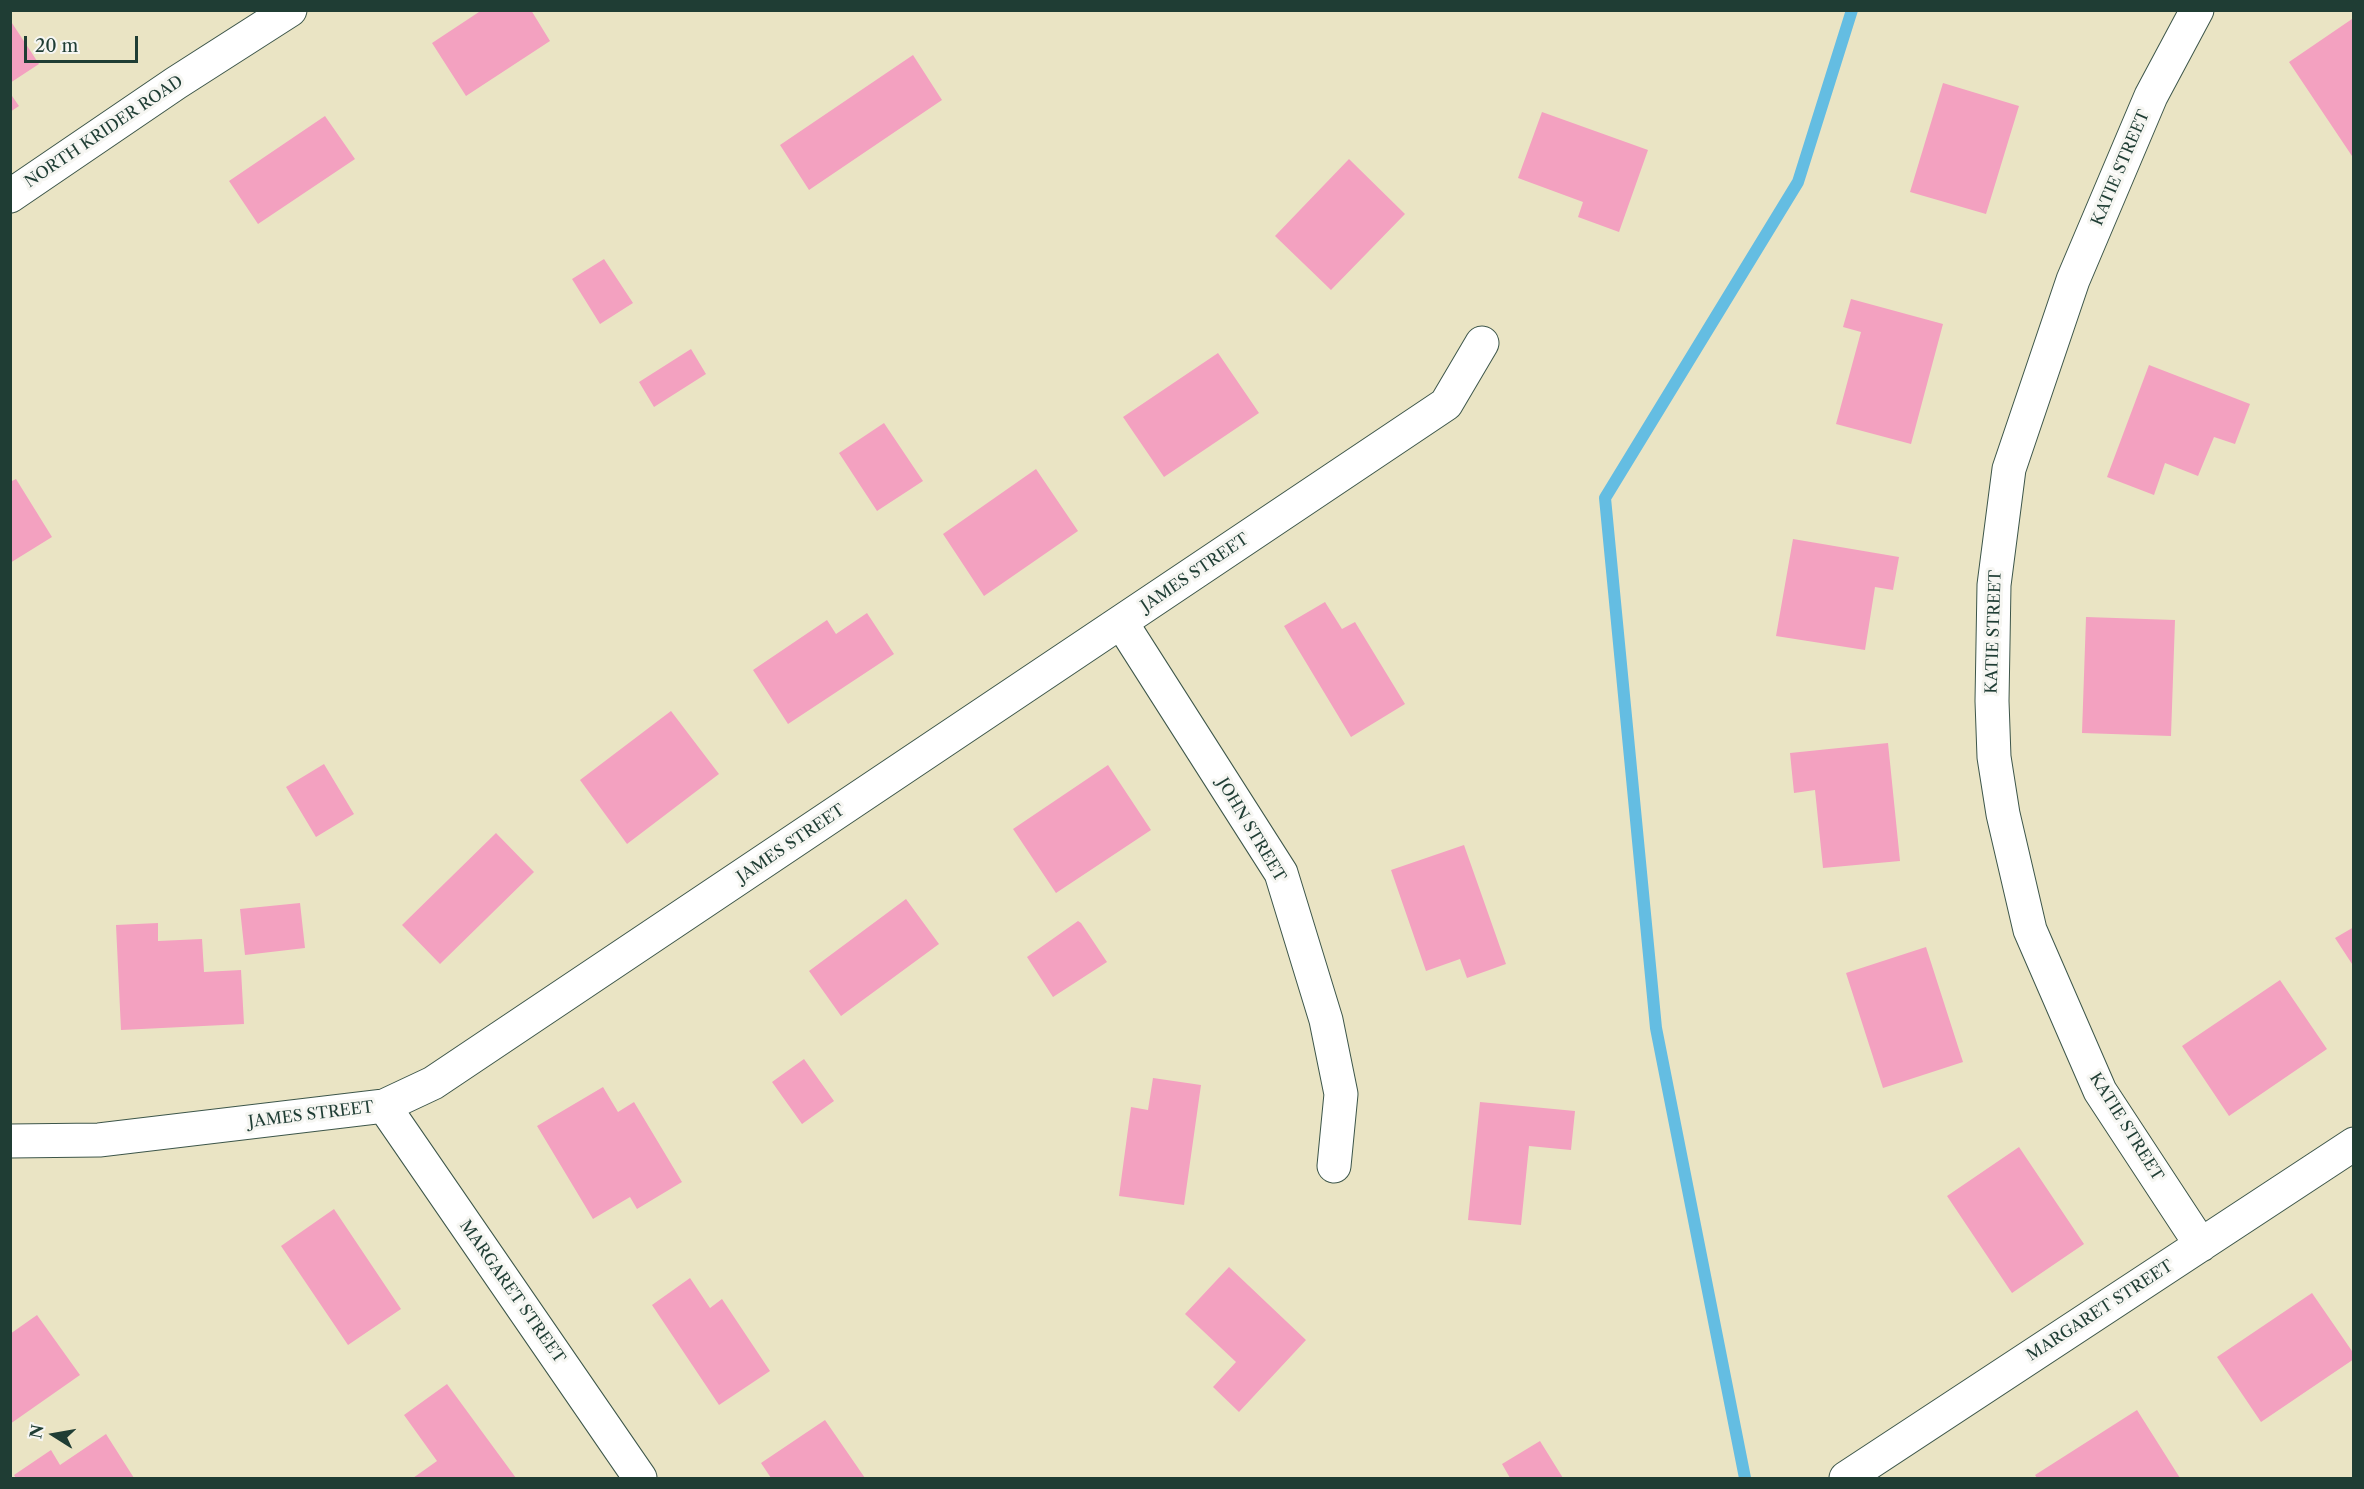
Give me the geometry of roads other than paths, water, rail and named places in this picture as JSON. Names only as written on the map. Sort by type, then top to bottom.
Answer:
[{"type":"street","name":"NORTH KRIDER ROAD","points":[[10,196],[176,83],[290,10]]},
{"type":"street","name":"KATIE STREET","points":[[2198,10],[2151,96],[2073,280],[2009,470],[1994,585],[1992,701],[1994,757],[2030,930],[2100,1091],[2201,1245]]},
{"type":"street","name":"JAMES STREET","points":[[10,1141],[99,1140],[384,1106],[433,1083],[1446,404],[1482,343]]},
{"type":"street","name":"JOHN STREET","points":[[1121,622],[1281,873],[1326,1020],[1341,1094],[1334,1166]]},
{"type":"street","name":"MARGARET STREET","points":[[384,1106],[640,1479]]},
{"type":"street","name":"MARGARET STREET","points":[[1846,1479],[2354,1144]]},
{"type":"waterway","points":[[1745,1478],[1656,1028],[1605,498],[1798,182],[1852,10]]}]
